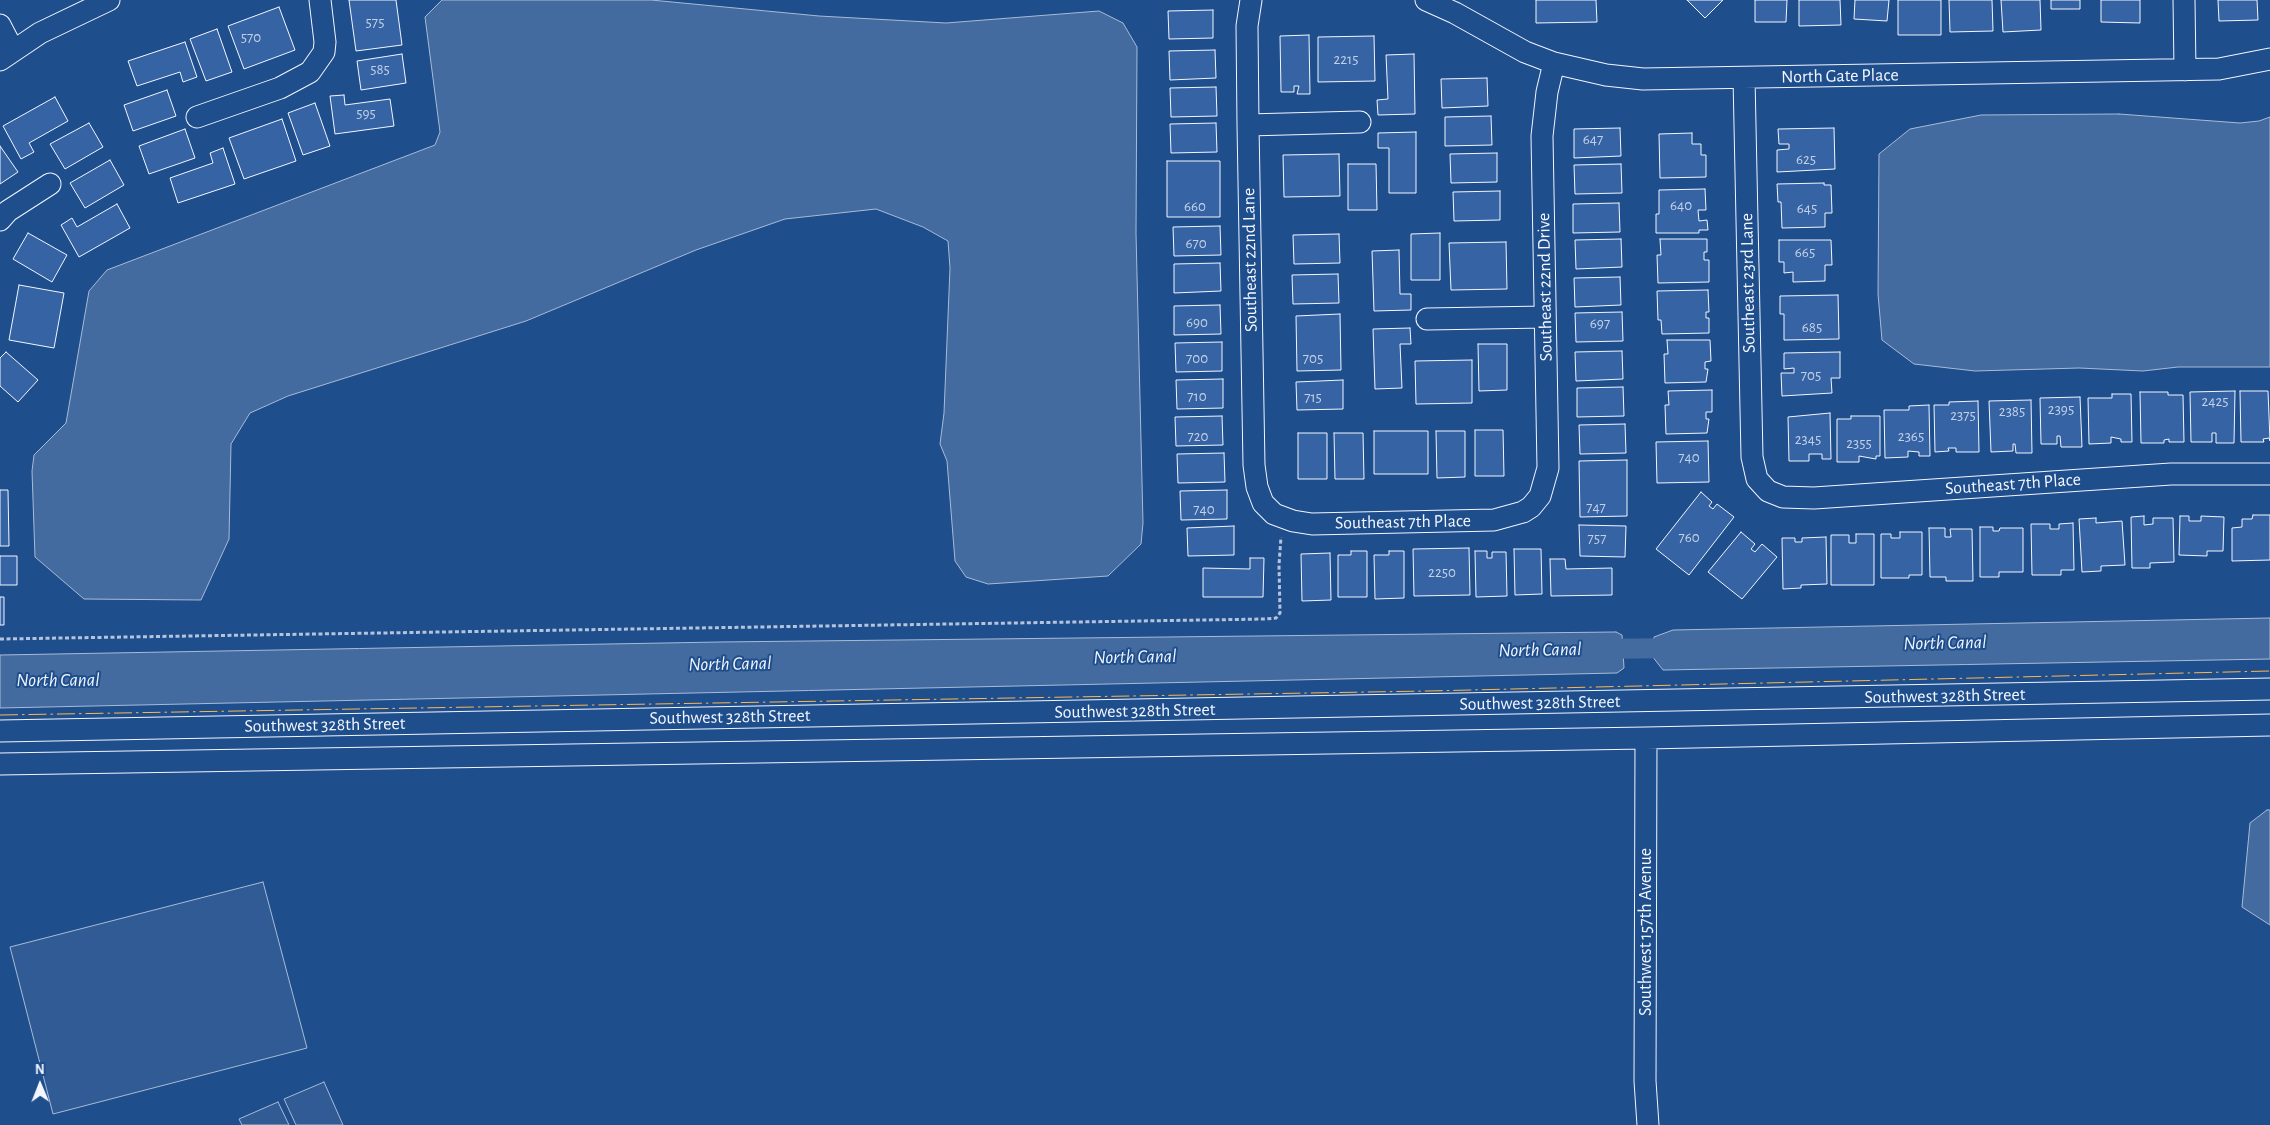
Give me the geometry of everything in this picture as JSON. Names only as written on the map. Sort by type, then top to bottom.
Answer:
[{"type":"street","points":[[0,25],[7,55],[40,32],[108,0]]},
{"type":"street","points":[[197,117],[280,88],[310,72],[324,52],[325,31],[320,0]]},
{"type":"street","name":"Southeast 22nd Lane","points":[[1251,0],[1247,26],[1254,465],[1260,496],[1279,516]]},
{"type":"street","name":"North Gate Place","points":[[1426,0],[1455,13],[1525,52],[1554,63],[1606,74],[1643,79],[2219,69],[2270,60]]},
{"type":"street","points":[[2184,0],[2184,70]]},
{"type":"street","name":"Southeast 22nd Drive","points":[[1531,507],[1544,488],[1548,468],[1542,136],[1547,92],[1554,63]]},
{"type":"street","name":"Southeast 23rd Lane","points":[[1744,78],[1752,457],[1754,473],[1760,485]]},
{"type":"street","points":[[1248,125],[1360,122]]},
{"type":"street","points":[[0,220],[8,210],[50,184]]},
{"type":"street","points":[[1427,319],[1545,317]]},
{"type":"street","name":"Southeast 7th Place","points":[[1760,485],[1768,491],[1783,497],[1814,498],[2172,474],[2270,474]]},
{"type":"street","name":"Southeast 7th Place","points":[[1279,516],[1312,524],[1485,520],[1505,518],[1531,507]]},
{"type":"street","name":"Southwest 328th Street","points":[[0,731],[2270,689]]},
{"type":"street","name":"Southwest 328th Street","points":[[0,764],[1646,738],[2270,725]]},
{"type":"street","name":"Southwest 157th Avenue","points":[[1646,738],[1645,1081],[1648,1125]]},
{"type":"path","points":[[0,639],[1266,619],[1276,618],[1280,612],[1278,565],[1279,516]]},
{"type":"shaded area","points":[[263,882],[307,1048],[53,1114],[10,947]]},
{"type":"shaded area","points":[[324,1082],[343,1125],[296,1125],[284,1099]]},
{"type":"shaded area","points":[[278,1102],[289,1125],[242,1125],[239,1119]]},
{"type":"water","points":[[442,0],[651,0],[819,16],[946,23],[1099,11],[1123,23],[1137,47],[1136,233],[1143,523],[1141,544],[1108,576],[988,584],[966,577],[955,561],[947,461],[940,444],[944,413],[950,268],[948,241],[923,227],[876,209],[785,219],[696,250],[526,321],[288,396],[250,413],[231,444],[229,539],[201,600],[84,599],[35,557],[32,471],[34,455],[66,423],[89,291],[107,270],[435,145],[440,132],[425,17]]},
{"type":"water","points":[[2119,114],[2240,123],[2259,121],[2270,117],[2270,367],[2178,367],[2143,371],[2079,368],[1975,371],[1914,364],[1882,340],[1878,294],[1879,154],[1910,129],[1981,115]]},
{"type":"water","name":"North Canal","points":[[2270,618],[2270,659],[1663,670],[1652,656],[1654,637],[1673,630]]},
{"type":"water","name":"North Canal","points":[[1616,632],[1622,635],[1624,668],[1617,673],[0,708],[0,655],[719,642]]},
{"type":"water","points":[[2267,810],[2270,810],[2270,925],[2242,907],[2250,823]]},
{"type":"building","points":[[349,0],[396,0],[402,45],[356,51]]},
{"type":"building","points":[[1536,0],[1596,0],[1597,22],[1536,23]]},
{"type":"building","points":[[1687,0],[1723,0],[1705,18]]},
{"type":"building","points":[[1755,0],[1787,0],[1786,22],[1755,22]]},
{"type":"building","points":[[1799,0],[1840,0],[1841,25],[1799,26]]},
{"type":"building","points":[[1855,0],[1889,0],[1887,21],[1854,19]]},
{"type":"building","points":[[1898,0],[1941,0],[1941,35],[1898,35]]},
{"type":"building","points":[[1949,0],[1992,0],[1993,31],[1950,32]]},
{"type":"building","points":[[2001,0],[2040,0],[2041,30],[2003,32]]},
{"type":"building","points":[[2051,0],[2080,0],[2080,9],[2051,9]]},
{"type":"building","points":[[2101,0],[2140,0],[2140,23],[2101,22]]},
{"type":"building","points":[[2218,0],[2257,0],[2258,20],[2219,21]]},
{"type":"building","points":[[279,7],[295,50],[244,69],[228,26]]},
{"type":"building","points":[[1213,10],[1213,38],[1169,39],[1168,11]]},
{"type":"building","points":[[217,29],[232,72],[206,81],[190,39]]},
{"type":"building","points":[[1309,35],[1310,94],[1297,94],[1299,86],[1294,86],[1294,92],[1281,92],[1280,36]]},
{"type":"building","points":[[1374,36],[1375,81],[1318,82],[1318,37]]},
{"type":"building","points":[[185,42],[197,77],[183,82],[180,72],[137,86],[128,61]]},
{"type":"building","points":[[1215,50],[1216,78],[1170,80],[1169,51]]},
{"type":"building","points":[[402,54],[406,83],[361,90],[357,61]]},
{"type":"building","points":[[1414,54],[1415,114],[1378,115],[1377,100],[1388,99],[1386,55]]},
{"type":"building","points":[[1487,78],[1488,106],[1442,108],[1441,79]]},
{"type":"building","points":[[1216,87],[1217,116],[1171,117],[1170,88]]},
{"type":"building","points":[[167,90],[176,116],[133,131],[124,105]]},
{"type":"building","points":[[344,95],[345,105],[390,99],[394,126],[335,134],[330,96]]},
{"type":"building","points":[[55,97],[68,121],[29,143],[34,152],[21,159],[3,126]]},
{"type":"building","points":[[315,103],[330,146],[303,155],[288,113]]},
{"type":"building","points":[[1491,116],[1492,145],[1445,146],[1445,117]]},
{"type":"building","points":[[282,119],[296,161],[244,179],[229,138]]},
{"type":"building","points":[[89,123],[103,147],[65,169],[50,144]]},
{"type":"building","points":[[1216,123],[1217,152],[1171,153],[1170,124]]},
{"type":"building","points":[[1620,128],[1621,156],[1574,158],[1574,129]]},
{"type":"building","points":[[1834,128],[1835,169],[1777,172],[1777,150],[1789,149],[1789,144],[1779,144],[1778,129]]},
{"type":"building","points":[[185,129],[195,158],[149,174],[139,146]]},
{"type":"building","points":[[1416,132],[1416,193],[1389,193],[1389,148],[1378,148],[1378,133]]},
{"type":"building","points":[[1692,133],[1692,144],[1701,144],[1701,155],[1706,155],[1706,177],[1660,178],[1659,134]]},
{"type":"building","points":[[0,146],[18,172],[0,184]]},
{"type":"building","points":[[223,148],[235,184],[178,203],[170,178],[213,163],[210,153]]},
{"type":"building","points":[[1497,153],[1497,182],[1451,183],[1450,154]]},
{"type":"building","points":[[1339,154],[1340,196],[1284,197],[1283,155]]},
{"type":"building","points":[[110,160],[124,185],[85,208],[70,183]]},
{"type":"building","points":[[1167,161],[1220,161],[1220,217],[1167,217]]},
{"type":"building","points":[[1348,164],[1376,164],[1377,210],[1348,210]]},
{"type":"building","points":[[1621,164],[1622,193],[1575,194],[1574,165]]},
{"type":"building","points":[[1824,183],[1824,185],[1831,185],[1832,213],[1825,213],[1825,227],[1782,228],[1781,202],[1778,202],[1777,184]]},
{"type":"building","points":[[1705,189],[1706,210],[1698,210],[1699,221],[1707,220],[1708,230],[1699,230],[1699,233],[1656,233],[1656,214],[1659,214],[1659,190]]},
{"type":"building","points":[[1500,191],[1500,220],[1454,221],[1453,192]]},
{"type":"building","points":[[1619,203],[1620,232],[1573,233],[1573,204]]},
{"type":"building","points":[[117,204],[130,228],[79,257],[61,225],[72,218],[77,227]]},
{"type":"building","points":[[1220,226],[1221,255],[1174,256],[1173,227]]},
{"type":"building","points":[[28,233],[67,255],[52,282],[13,259]]},
{"type":"building","points":[[1440,233],[1440,280],[1411,280],[1411,234]]},
{"type":"building","points":[[1339,234],[1340,263],[1294,264],[1293,235]]},
{"type":"building","points":[[1621,239],[1622,267],[1576,269],[1575,240]]},
{"type":"building","points":[[1660,239],[1707,239],[1707,252],[1704,252],[1704,260],[1709,260],[1709,282],[1658,283],[1657,255],[1661,255]]},
{"type":"building","points":[[1779,240],[1831,240],[1832,265],[1825,265],[1825,281],[1793,282],[1793,272],[1784,273],[1784,262],[1779,262]]},
{"type":"building","points":[[1506,242],[1507,289],[1451,290],[1449,243]]},
{"type":"building","points":[[1399,250],[1400,294],[1411,294],[1411,310],[1374,311],[1372,251]]},
{"type":"building","points":[[1220,263],[1221,291],[1174,293],[1174,264]]},
{"type":"building","points":[[1338,274],[1339,303],[1293,304],[1292,275]]},
{"type":"building","points":[[1620,277],[1621,305],[1575,307],[1574,278]]},
{"type":"building","points":[[19,285],[64,293],[54,348],[9,340]]},
{"type":"building","points":[[1708,290],[1709,312],[1706,312],[1706,318],[1709,318],[1709,333],[1662,334],[1661,320],[1658,320],[1657,291]]},
{"type":"building","points":[[1838,295],[1839,339],[1784,340],[1784,314],[1780,314],[1780,296]]},
{"type":"building","points":[[1220,305],[1221,334],[1174,335],[1174,306]]},
{"type":"building","points":[[1622,312],[1623,341],[1576,342],[1575,313]]},
{"type":"building","points":[[1340,314],[1341,370],[1297,371],[1296,316]]},
{"type":"building","points":[[1410,328],[1411,344],[1400,344],[1402,388],[1375,389],[1373,329]]},
{"type":"building","points":[[1667,340],[1710,340],[1711,361],[1705,362],[1705,369],[1708,369],[1706,382],[1665,383],[1664,354],[1668,354]]},
{"type":"building","points":[[1222,342],[1222,371],[1176,372],[1175,343]]},
{"type":"building","points":[[1478,344],[1507,344],[1507,390],[1479,391]]},
{"type":"building","points":[[1622,351],[1623,379],[1576,381],[1575,352]]},
{"type":"building","points":[[6,352],[38,380],[18,402],[0,386],[0,358]]},
{"type":"building","points":[[1840,352],[1840,378],[1831,378],[1832,393],[1782,396],[1781,373],[1794,373],[1794,368],[1784,369],[1784,353]]},
{"type":"building","points":[[1472,360],[1472,403],[1416,404],[1415,361]]},
{"type":"building","points":[[1223,379],[1223,408],[1177,409],[1176,380]]},
{"type":"building","points":[[1343,380],[1343,409],[1297,410],[1296,382]]},
{"type":"building","points":[[1623,387],[1624,416],[1577,417],[1577,388]]},
{"type":"building","points":[[1712,390],[1712,412],[1706,412],[1706,419],[1709,419],[1707,433],[1666,434],[1665,405],[1669,405],[1668,391]]},
{"type":"building","points":[[2235,391],[2234,443],[2216,443],[2216,433],[2212,433],[2212,442],[2191,442],[2190,392]]},
{"type":"building","points":[[2240,391],[2268,391],[2270,441],[2269,438],[2263,439],[2264,442],[2241,442]]},
{"type":"building","points":[[2140,392],[2168,392],[2168,395],[2183,395],[2184,442],[2169,442],[2169,439],[2164,440],[2164,443],[2141,443]]},
{"type":"building","points":[[2112,394],[2131,394],[2132,442],[2121,442],[2121,439],[2111,437],[2111,443],[2089,444],[2088,398],[2112,398]]},
{"type":"building","points":[[2080,397],[2082,447],[2061,447],[2060,436],[2057,436],[2057,444],[2041,444],[2040,398]]},
{"type":"building","points":[[2031,400],[2032,453],[2016,453],[2015,444],[2013,444],[2013,451],[1991,452],[1989,401]]},
{"type":"building","points":[[1978,401],[1979,452],[1956,452],[1956,448],[1948,448],[1949,451],[1935,452],[1934,405],[1949,405],[1949,402]]},
{"type":"building","points":[[1929,405],[1930,456],[1919,456],[1919,452],[1908,451],[1908,457],[1885,458],[1884,410],[1909,410],[1909,406]]},
{"type":"building","points":[[1830,413],[1831,459],[1822,459],[1822,454],[1809,454],[1809,461],[1789,461],[1788,417]]},
{"type":"building","points":[[1222,416],[1223,445],[1176,446],[1175,417]]},
{"type":"building","points":[[1851,416],[1880,416],[1880,456],[1876,456],[1876,459],[1859,456],[1859,462],[1837,462],[1837,419],[1851,419]]},
{"type":"building","points":[[1625,424],[1626,453],[1580,454],[1579,425]]},
{"type":"building","points":[[1475,430],[1503,430],[1504,476],[1475,476]]},
{"type":"building","points":[[1374,431],[1428,431],[1428,474],[1374,474]]},
{"type":"building","points":[[1436,431],[1465,431],[1465,477],[1437,478]]},
{"type":"building","points":[[1298,433],[1327,433],[1327,479],[1298,479]]},
{"type":"building","points":[[1334,433],[1363,433],[1364,479],[1335,479]]},
{"type":"building","points":[[1708,441],[1709,482],[1657,483],[1656,442]]},
{"type":"building","points":[[1224,453],[1225,482],[1178,483],[1177,454]]},
{"type":"building","points":[[1627,460],[1627,516],[1580,517],[1579,461]]},
{"type":"building","points":[[0,490],[8,490],[9,546],[0,546]]},
{"type":"building","points":[[1227,490],[1227,519],[1181,520],[1180,491]]},
{"type":"building","points":[[1701,492],[1712,502],[1709,506],[1713,509],[1717,504],[1734,517],[1689,575],[1656,549]]},
{"type":"building","points":[[2253,515],[2270,515],[2270,560],[2232,561],[2232,528],[2242,527],[2242,519],[2252,519]]},
{"type":"building","points":[[2144,516],[2144,525],[2153,524],[2153,518],[2173,518],[2174,562],[2150,563],[2150,568],[2132,568],[2131,517]]},
{"type":"building","points":[[2180,516],[2189,516],[2189,521],[2201,521],[2201,516],[2224,517],[2223,551],[2207,551],[2207,556],[2179,555]]},
{"type":"building","points":[[2096,518],[2096,523],[2122,521],[2125,565],[2101,566],[2101,571],[2082,572],[2079,519]]},
{"type":"building","points":[[2073,523],[2074,570],[2061,570],[2061,575],[2032,575],[2031,524],[2050,524],[2050,529],[2059,529],[2059,524]]},
{"type":"building","points":[[1579,525],[1626,526],[1625,557],[1580,556]]},
{"type":"building","points":[[1234,526],[1234,555],[1188,556],[1187,528]]},
{"type":"building","points":[[1980,527],[1993,527],[1993,531],[1999,531],[2000,528],[2023,528],[2023,572],[1999,572],[1999,577],[1980,577]]},
{"type":"building","points":[[1929,528],[1945,528],[1945,537],[1951,537],[1950,529],[1972,529],[1973,581],[1946,581],[1946,577],[1930,577]]},
{"type":"building","points":[[1741,532],[1755,544],[1751,549],[1755,552],[1762,544],[1777,557],[1742,599],[1708,572]]},
{"type":"building","points":[[1900,532],[1922,532],[1922,575],[1909,575],[1909,578],[1881,578],[1881,534],[1891,534],[1891,538],[1900,538]]},
{"type":"building","points":[[1856,534],[1874,534],[1874,585],[1831,585],[1831,535],[1849,535],[1849,543],[1856,543]]},
{"type":"building","points":[[1826,537],[1827,584],[1801,585],[1801,588],[1783,589],[1782,538],[1795,538],[1795,542],[1802,542],[1802,538]]},
{"type":"building","points":[[1469,548],[1470,595],[1414,596],[1413,549]]},
{"type":"building","points":[[1514,549],[1541,549],[1542,594],[1515,595]]},
{"type":"building","points":[[1351,551],[1367,551],[1367,597],[1338,597],[1338,555],[1351,555]]},
{"type":"building","points":[[1389,551],[1404,551],[1404,598],[1375,599],[1374,555],[1389,555]]},
{"type":"building","points":[[1475,551],[1487,551],[1487,558],[1492,558],[1492,552],[1506,552],[1507,596],[1476,597]]},
{"type":"building","points":[[1330,553],[1331,600],[1302,601],[1301,554]]},
{"type":"building","points":[[0,556],[17,556],[17,585],[0,585]]},
{"type":"building","points":[[1250,558],[1264,558],[1263,597],[1203,597],[1203,568],[1250,569]]},
{"type":"building","points":[[1550,559],[1565,559],[1566,569],[1612,568],[1612,595],[1551,596]]},
{"type":"building","points":[[0,597],[4,597],[4,625],[0,625]]},
{"type":"waterway","name":"North Canal","points":[[1597,649],[1680,648]]},
{"type":"power","points":[[0,715],[1428,691],[2270,671]]}]
